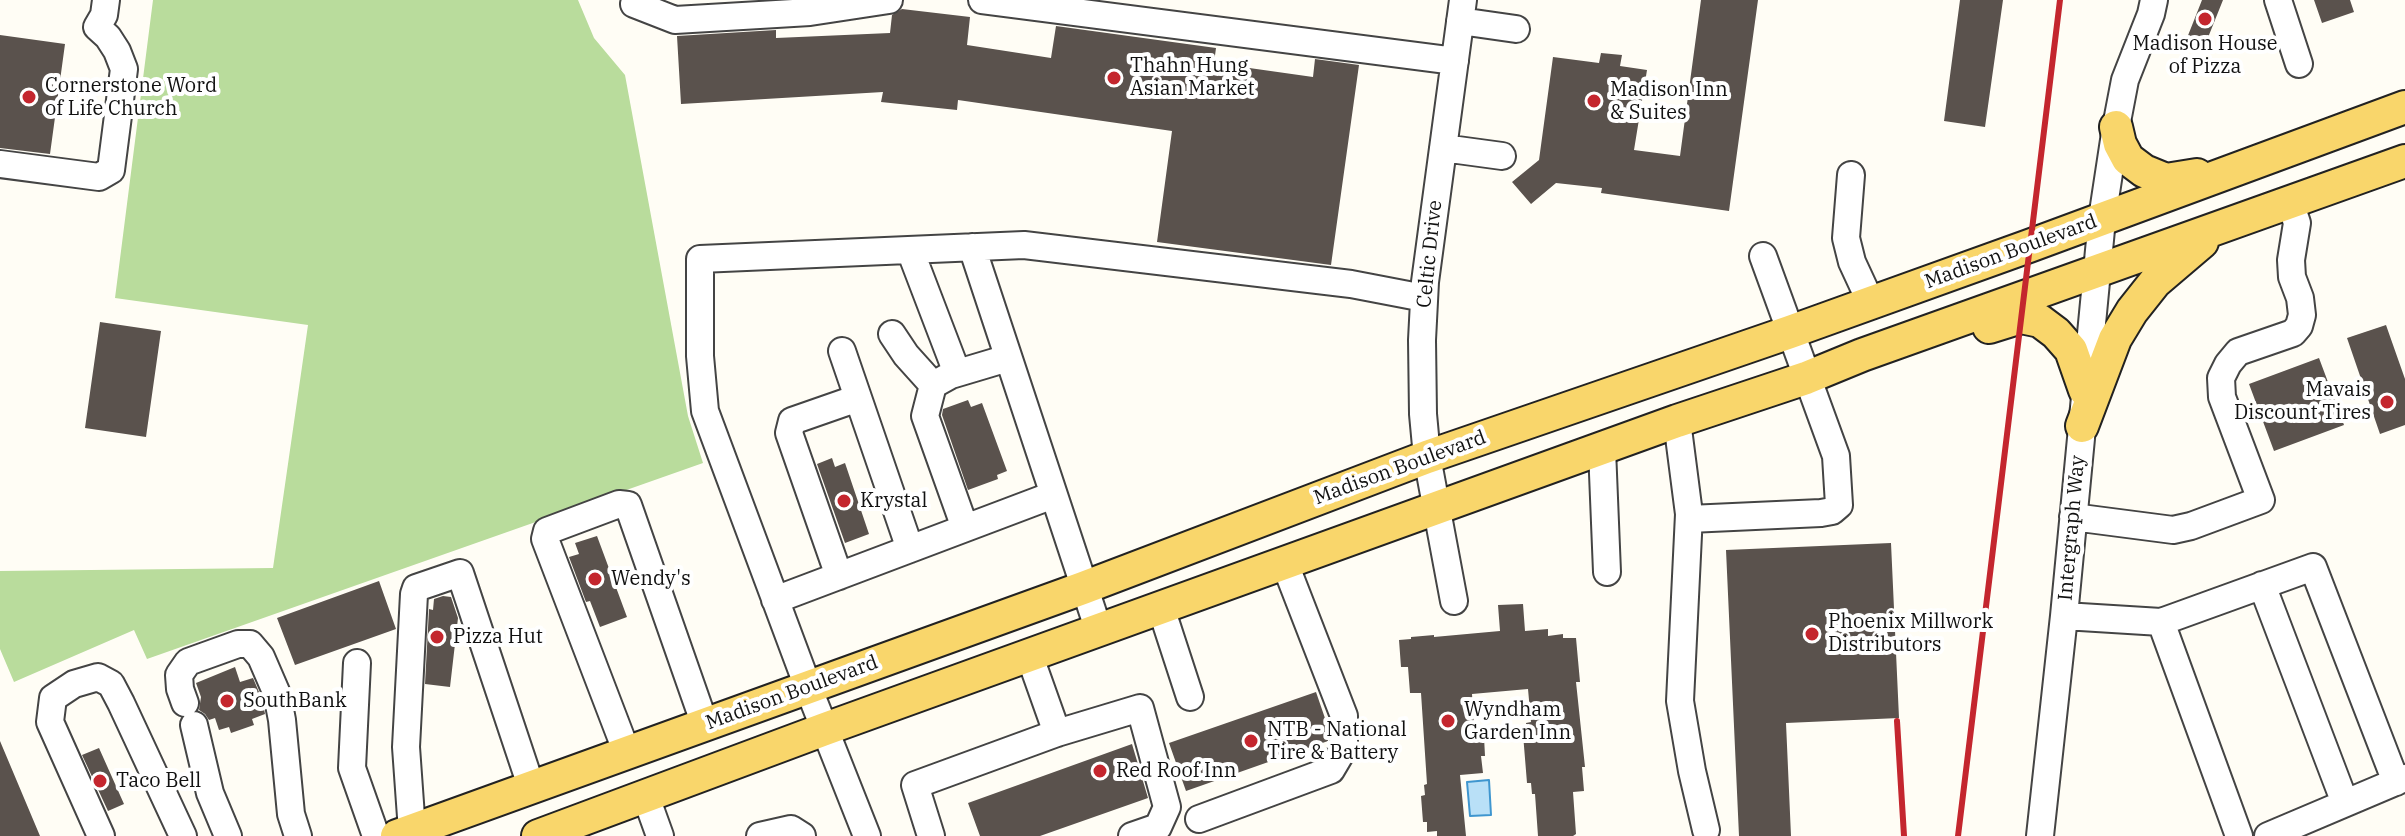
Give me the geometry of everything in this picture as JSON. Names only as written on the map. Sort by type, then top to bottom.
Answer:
[{"type":"main road","name":"Madison Boulevard","points":[[404,833],[1083,588],[1427,457],[1790,332],[2405,107]]},
{"type":"main road","points":[[2116,127],[2128,159],[2144,171],[2166,180],[2201,174],[2280,145],[2342,130]]},
{"type":"main road","points":[[548,834],[598,826],[646,797],[825,729],[2405,161]]},
{"type":"main road","points":[[2082,426],[2115,339],[2132,311],[2175,263],[2223,226]]},
{"type":"main road","points":[[1862,355],[1940,342],[2021,317],[2040,321],[2071,350],[2085,390]]},
{"type":"street","points":[[0,164],[99,177],[111,170],[124,69],[108,37],[97,27],[104,15],[106,0]]},
{"type":"street","points":[[634,4],[675,20],[810,12],[889,0]]},
{"type":"street","points":[[982,0],[1455,61]]},
{"type":"street","name":"Intergraph Way","points":[[2040,836],[2102,219],[2125,80],[2154,0]]},
{"type":"street","points":[[2278,0],[2299,64]]},
{"type":"street","points":[[1462,11],[1516,29]]},
{"type":"street","name":"Celtic Drive","points":[[1454,601],[1427,457],[1423,414],[1424,298],[1462,11]]},
{"type":"street","points":[[1443,148],[1502,156]]},
{"type":"street","points":[[1851,175],[1846,238],[1852,262],[1871,303]]},
{"type":"street","points":[[2073,517],[2173,530],[2261,500],[2222,397],[2221,378],[2238,352],[2293,333],[2299,326],[2302,315],[2300,298],[2292,277],[2291,260],[2297,223],[2290,202]]},
{"type":"street","points":[[867,836],[705,411],[700,356],[700,259],[1024,245],[1375,287],[1424,298]]},
{"type":"street","points":[[972,247],[1099,631]]},
{"type":"street","points":[[910,250],[945,379]]},
{"type":"street","points":[[1689,519],[1821,513],[1832,511],[1839,505],[1836,456],[1763,256]]},
{"type":"street","points":[[892,334],[906,355],[945,379]]},
{"type":"street","points":[[842,351],[910,549]]},
{"type":"street","points":[[965,528],[925,416],[945,379],[1008,358]]},
{"type":"street","points":[[839,576],[789,433],[792,421],[858,398]]},
{"type":"street","points":[[1677,421],[1689,519],[1680,701],[1706,830]]},
{"type":"street","points":[[1602,449],[1607,572]]},
{"type":"street","points":[[775,600],[1053,495]]},
{"type":"street","points":[[627,753],[545,539],[547,531],[619,504],[628,505],[705,725]]},
{"type":"street","points":[[1199,819],[1331,770],[1344,748],[1344,716],[1285,564]]},
{"type":"street","points":[[2064,616],[2161,622],[2313,567],[2400,780],[2268,836]]},
{"type":"street","points":[[404,833],[416,588],[460,573],[531,786]]},
{"type":"street","points":[[2262,585],[2345,803]]},
{"type":"street","points":[[1161,608],[1190,697]]},
{"type":"street","points":[[2161,622],[2239,836]]},
{"type":"street","points":[[228,836],[210,793],[190,714],[180,689],[179,675],[188,662],[238,644],[250,644],[261,657],[277,694],[291,814],[298,836]]},
{"type":"street","points":[[1030,657],[1057,733]]},
{"type":"street","points":[[357,663],[352,768],[376,836]]},
{"type":"street","points":[[101,836],[50,722],[53,698],[74,684],[98,677],[111,684],[183,836]]},
{"type":"street","points":[[931,836],[915,785],[1057,733],[1140,708],[1167,807],[1158,827],[1132,836]]},
{"type":"street","points":[[646,797],[660,836]]},
{"type":"street","points":[[760,836],[791,829],[802,836]]},
{"type":"green space","points":[[153,0],[578,0],[594,38],[625,75],[688,416],[703,463],[147,659],[134,630],[14,682],[0,649],[0,571],[273,568],[308,325],[115,298]]},
{"type":"water","points":[[1489,780],[1491,815],[1470,816],[1467,782]]},
{"type":"building","name":"Madison Inn & Suites","points":[[1701,0],[1758,0],[1729,211],[1601,193],[1602,188],[1556,183],[1531,204],[1512,182],[1539,160],[1553,57],[1599,63],[1601,53],[1622,55],[1620,66],[1647,70],[1634,150],[1680,156]]},
{"type":"building","points":[[1960,0],[2003,0],[1985,127],[1944,121]]},
{"type":"building","name":"Madison House of Pizza","points":[[2202,0],[2223,0],[2205,45],[2187,38]]},
{"type":"building","points":[[2314,0],[2350,0],[2354,12],[2322,23]]},
{"type":"building","points":[[902,9],[970,17],[967,45],[1051,58],[1056,26],[1216,48],[1214,63],[1313,77],[1315,59],[1359,65],[1331,265],[1157,242],[1172,131],[958,100],[957,110],[881,102],[883,92],[681,104],[677,36],[776,30],[776,38],[890,33],[892,15]]},
{"type":"building","name":"Cornerstone Word of Life Church","points":[[0,35],[65,44],[50,154],[0,148]]},
{"type":"building","points":[[100,322],[161,331],[146,437],[85,428]]},
{"type":"building","name":"Mavais Discount Tires","points":[[2386,325],[2405,379],[2405,425],[2380,434],[2347,338]]},
{"type":"building","points":[[2319,358],[2344,425],[2274,451],[2249,384]]},
{"type":"building","points":[[968,400],[971,407],[982,403],[1007,471],[997,475],[998,479],[968,490],[942,415],[943,409]]},
{"type":"building","name":"Krystal","points":[[832,458],[835,467],[845,463],[869,534],[845,543],[817,464]]},
{"type":"building","name":"Wendy's","points":[[597,536],[627,617],[600,627],[590,601],[586,602],[569,557],[579,554],[575,543]]},
{"type":"building","name":"Phoenix Millwork Distributors","points":[[1891,543],[1899,718],[1786,723],[1791,836],[1739,836],[1726,550]]},
{"type":"building","points":[[379,581],[396,629],[295,665],[277,618]]},
{"type":"building","name":"Pizza Hut","points":[[451,597],[458,618],[450,687],[425,684],[429,609],[433,610],[434,599]]},
{"type":"building","name":"Wyndham Garden Inn","points":[[1523,604],[1525,631],[1548,629],[1548,636],[1563,634],[1563,638],[1576,638],[1580,682],[1576,682],[1585,767],[1582,767],[1584,791],[1573,792],[1576,834],[1538,836],[1535,794],[1532,794],[1531,783],[1527,783],[1523,734],[1527,733],[1526,723],[1531,722],[1528,689],[1472,694],[1474,726],[1479,726],[1480,737],[1484,737],[1485,756],[1481,756],[1483,773],[1460,775],[1466,836],[1437,836],[1437,831],[1427,832],[1427,822],[1423,822],[1421,796],[1425,795],[1424,785],[1427,784],[1421,693],[1410,693],[1408,667],[1401,667],[1399,640],[1500,631],[1498,605]]},
{"type":"building","name":"SouthBank","points":[[235,667],[240,682],[253,678],[265,714],[252,719],[254,725],[231,733],[229,727],[219,730],[215,718],[209,720],[199,710],[201,697],[196,683]]},
{"type":"building","name":"NTB - National Tire & Battery","points":[[1316,692],[1328,727],[1328,741],[1186,791],[1169,743]]},
{"type":"building","points":[[0,741],[40,836],[0,836]]},
{"type":"building","name":"Red Roof Inn","points":[[1132,744],[1148,798],[1040,836],[980,836],[968,803]]},
{"type":"building","name":"Taco Bell","points":[[99,748],[124,804],[108,811],[82,755]]},
{"type":"railway","points":[[1958,836],[2060,0]]},
{"type":"railway","points":[[1897,721],[1904,836]]},
{"type":"place","name":"Madison House of Pizza","points":[[2205,19]]},
{"type":"place","name":"Thahn Hung Asian Market","points":[[1114,78]]},
{"type":"place","name":"Cornerstone Word of Life Church","points":[[29,97]]},
{"type":"place","name":"Madison Inn & Suites","points":[[1594,101]]},
{"type":"place","name":"Mavais Discount Tires","points":[[2387,402]]},
{"type":"place","name":"Krystal","points":[[844,501]]},
{"type":"place","name":"Wendy's","points":[[595,579]]},
{"type":"place","name":"Phoenix Millwork Distributors","points":[[1812,634]]},
{"type":"place","name":"Pizza Hut","points":[[437,637]]},
{"type":"place","name":"SouthBank","points":[[227,701]]},
{"type":"place","name":"Wyndham Garden Inn","points":[[1448,721]]},
{"type":"place","name":"NTB - National Tire & Battery","points":[[1251,741]]},
{"type":"place","name":"Red Roof Inn","points":[[1100,771]]},
{"type":"place","name":"Taco Bell","points":[[100,781]]}]
